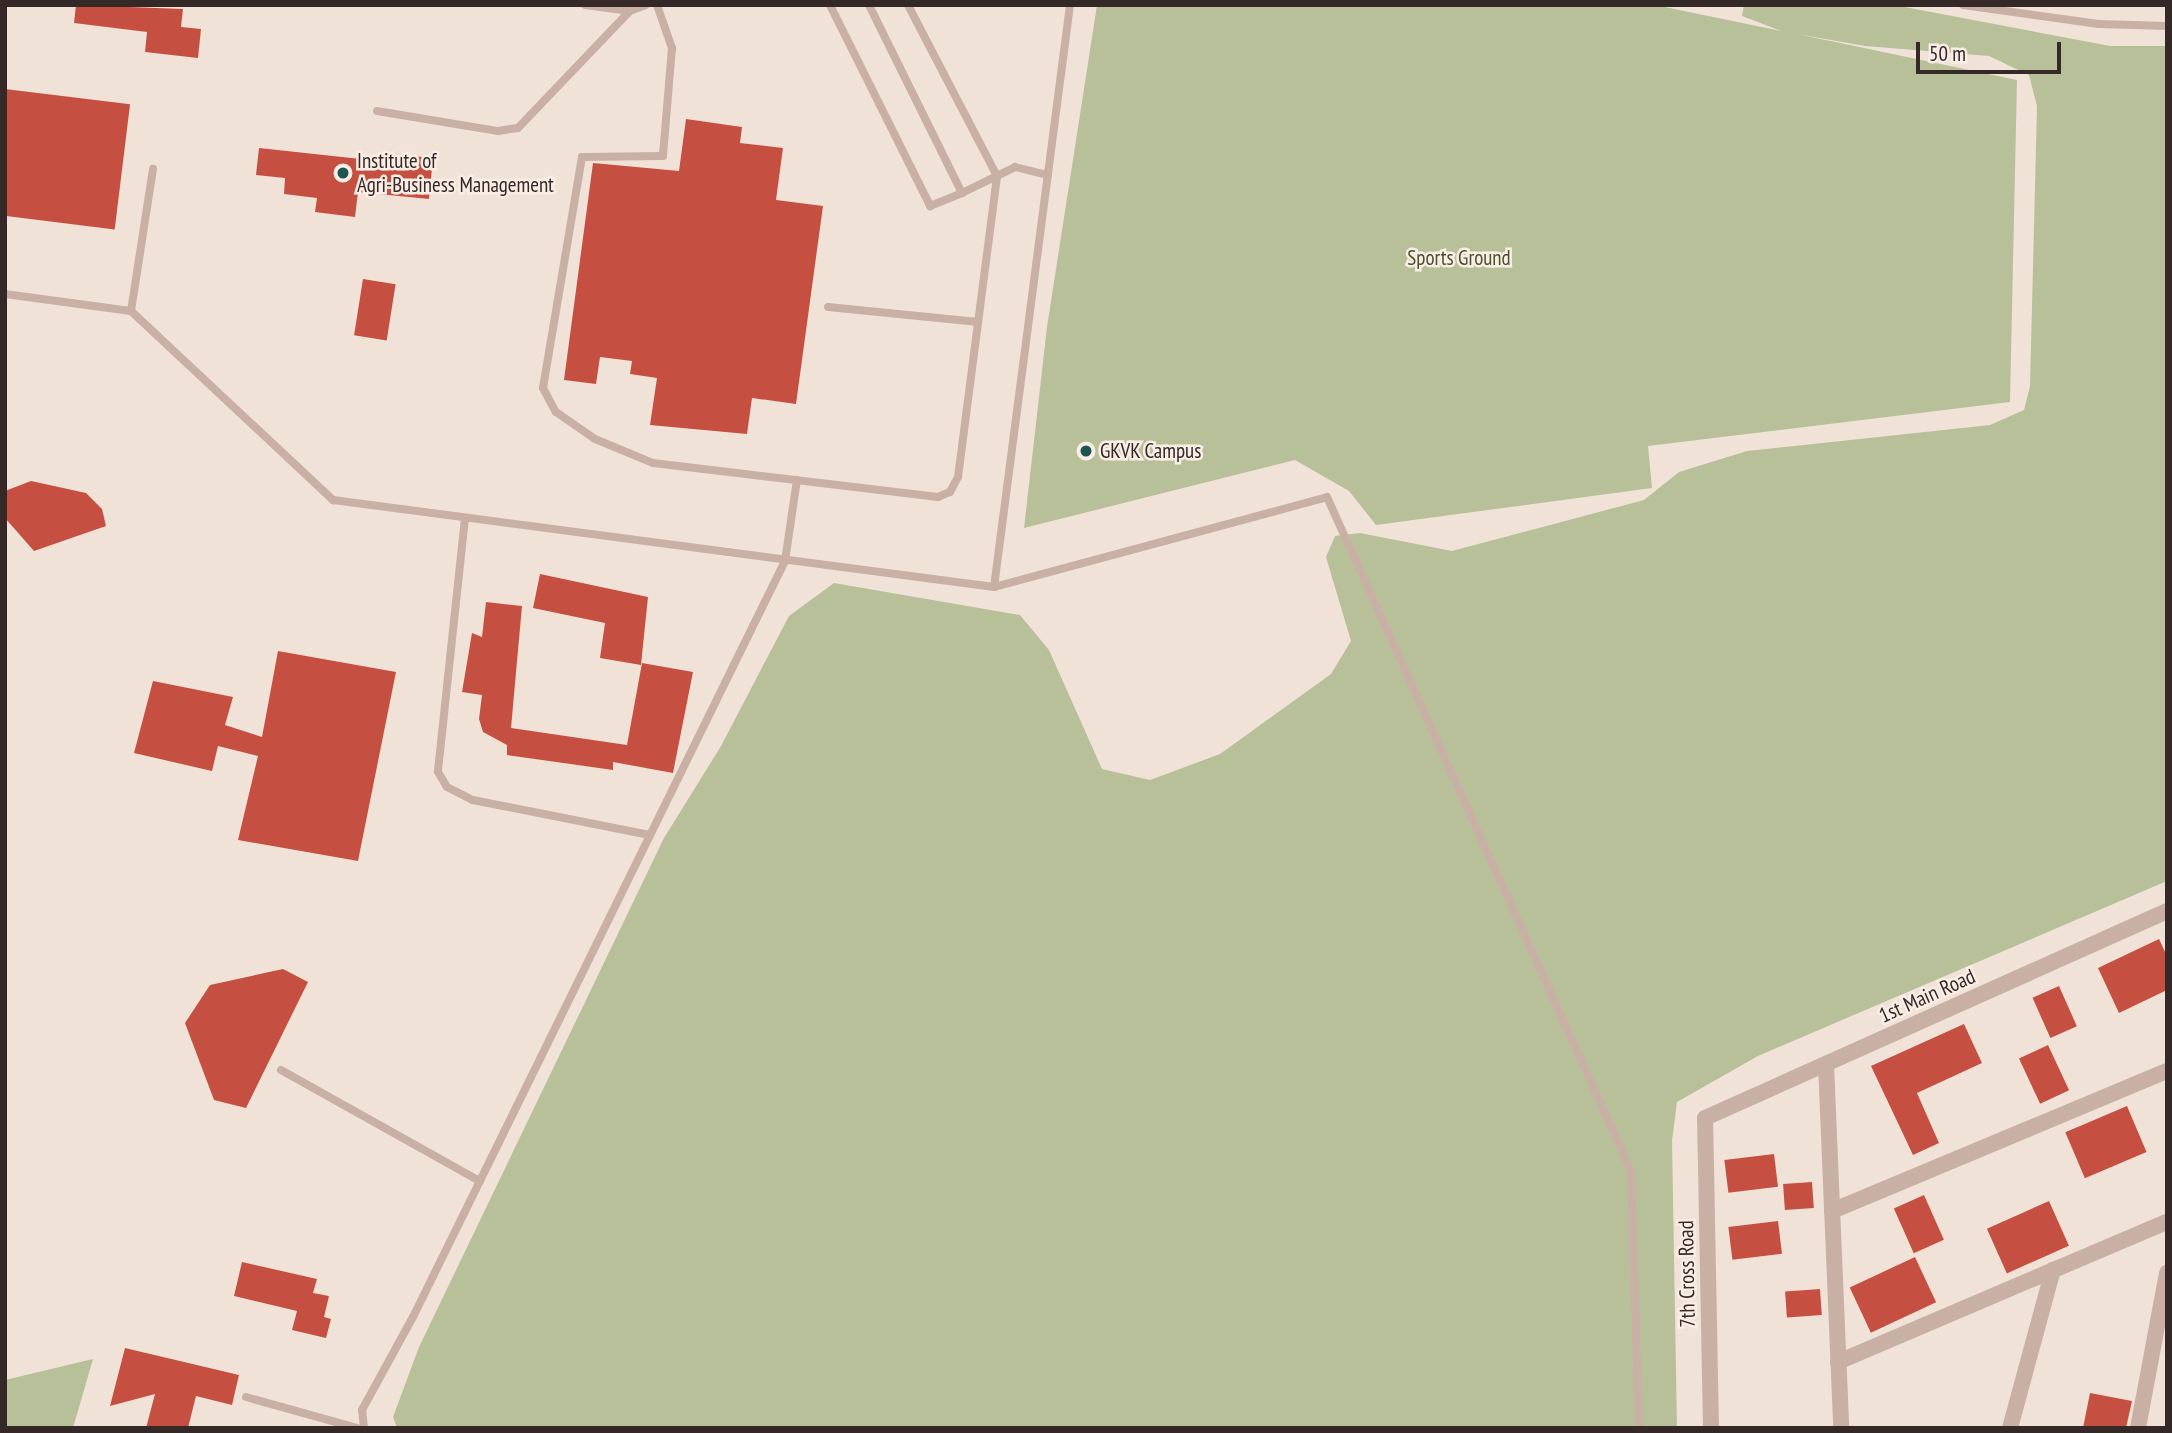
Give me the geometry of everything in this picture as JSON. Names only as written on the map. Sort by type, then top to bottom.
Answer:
[{"type":"street","name":"1st Main Road","points":[[1704,1118],[2167,911]]},
{"type":"street","points":[[1826,1064],[1841,1428]]},
{"type":"street","points":[[1832,1211],[2167,1071]]},
{"type":"street","name":"7th Cross Road","points":[[1704,1118],[1711,1428]]},
{"type":"street","points":[[1838,1362],[2167,1222]]},
{"type":"street","points":[[2010,1428],[2053,1270]]},
{"type":"street","points":[[2138,1428],[2167,1273]]},
{"type":"lane","points":[[585,5],[630,11]]},
{"type":"lane","points":[[377,111],[498,131],[518,128],[630,11],[646,5]]},
{"type":"lane","points":[[657,5],[672,48],[663,156],[582,157],[542,388],[556,412],[595,439],[653,463],[938,497],[950,492],[958,477],[997,176],[908,5]]},
{"type":"lane","points":[[830,5],[930,206],[1015,167],[1048,175]]},
{"type":"lane","points":[[869,5],[962,192]]},
{"type":"lane","points":[[994,587],[1070,5]]},
{"type":"lane","points":[[1963,5],[2099,24],[2167,26]]},
{"type":"lane","points":[[131,312],[153,169]]},
{"type":"lane","points":[[5,294],[131,312],[333,500],[994,587],[1327,497],[1631,1171],[1639,1428]]},
{"type":"lane","points":[[828,307],[978,322]]},
{"type":"lane","points":[[364,1428],[362,1409],[480,1181],[785,561],[797,480]]},
{"type":"lane","points":[[465,518],[438,772],[447,787],[473,800],[650,835]]},
{"type":"lane","points":[[281,1070],[480,1181]]},
{"type":"lane","points":[[246,1397],[357,1428]]},
{"type":"green space","name":"Sports Ground","points":[[1097,5],[1655,5],[1781,31],[1742,16],[1744,5],[1894,5],[2110,46],[2167,46],[2167,881],[1758,1056],[1677,1102],[1672,1141],[1677,1428],[397,1428],[393,1417],[419,1347],[664,838],[721,746],[789,616],[834,583],[1020,615],[1049,650],[1102,769],[1150,780],[1220,754],[1331,674],[1351,641],[1326,557],[1335,536],[1360,533],[1452,551],[1644,500],[1679,472],[1747,451],[1990,425],[2024,410],[2030,386],[2037,106],[2029,75],[1989,56],[1865,46],[1797,34],[2017,80],[2010,402],[1648,446],[1652,488],[1376,525],[1349,491],[1295,460],[1024,528],[1047,327]]},
{"type":"green space","points":[[93,1359],[73,1428],[5,1428],[5,1380]]},
{"type":"building","points":[[76,5],[183,9],[181,27],[201,29],[198,58],[145,52],[147,32],[74,23]]},
{"type":"building","points":[[5,89],[130,104],[115,229],[5,216]]},
{"type":"building","points":[[686,119],[742,127],[740,143],[783,148],[776,200],[823,206],[796,404],[752,398],[747,434],[650,425],[657,378],[630,374],[632,361],[600,357],[596,384],[564,380],[593,163],[679,171]]},
{"type":"building","points":[[259,148],[379,161],[380,153],[433,158],[429,199],[358,192],[355,217],[315,212],[317,198],[284,194],[285,178],[256,175]]},
{"type":"building","points":[[363,279],[396,284],[387,340],[354,335]]},
{"type":"building","points":[[31,481],[86,493],[102,509],[106,526],[34,551],[5,518],[5,491]]},
{"type":"building","points":[[540,574],[648,597],[641,665],[600,658],[605,623],[533,608]]},
{"type":"building","points":[[486,602],[522,606],[511,728],[627,745],[642,663],[693,672],[673,773],[613,762],[613,770],[507,755],[507,745],[483,732],[479,719],[482,695],[462,692],[472,633],[482,637]]},
{"type":"building","points":[[278,651],[396,672],[358,861],[238,840],[258,756],[218,746],[212,771],[134,753],[153,681],[233,697],[225,725],[262,737]]},
{"type":"building","points":[[2159,939],[2167,956],[2167,990],[2119,1013],[2098,968]]},
{"type":"building","points":[[283,969],[308,982],[246,1108],[214,1100],[185,1023],[210,985]]},
{"type":"building","points":[[2059,986],[2077,1026],[2050,1038],[2033,998]]},
{"type":"building","points":[[1964,1024],[1982,1063],[1917,1093],[1939,1143],[1913,1155],[1871,1066]]},
{"type":"building","points":[[2048,1045],[2069,1090],[2040,1104],[2019,1059]]},
{"type":"building","points":[[2127,1106],[2147,1152],[2085,1178],[2065,1132]]},
{"type":"building","points":[[1774,1154],[1778,1187],[1728,1193],[1724,1160]]},
{"type":"building","points":[[1812,1182],[1814,1208],[1785,1210],[1783,1184]]},
{"type":"building","points":[[1924,1195],[1944,1240],[1914,1253],[1894,1208]]},
{"type":"building","points":[[2049,1201],[2069,1246],[2007,1273],[1987,1229]]},
{"type":"building","points":[[1778,1221],[1782,1254],[1732,1260],[1728,1227]]},
{"type":"building","points":[[1915,1257],[1936,1302],[1871,1333],[1850,1287]]},
{"type":"building","points":[[242,1262],[317,1279],[313,1293],[329,1296],[324,1317],[331,1319],[326,1338],[292,1330],[297,1311],[234,1296]]},
{"type":"building","points":[[1820,1289],[1822,1315],[1787,1317],[1785,1291]]},
{"type":"building","points":[[125,1348],[239,1375],[232,1405],[196,1396],[188,1428],[146,1428],[155,1394],[110,1406]]},
{"type":"building","points":[[2090,1393],[2132,1401],[2126,1428],[2083,1428]]},
{"type":"place","name":"Institute of Agri-Business Management","points":[[343,173]]},
{"type":"place","name":"GKVK Campus","points":[[1086,451]]}]
